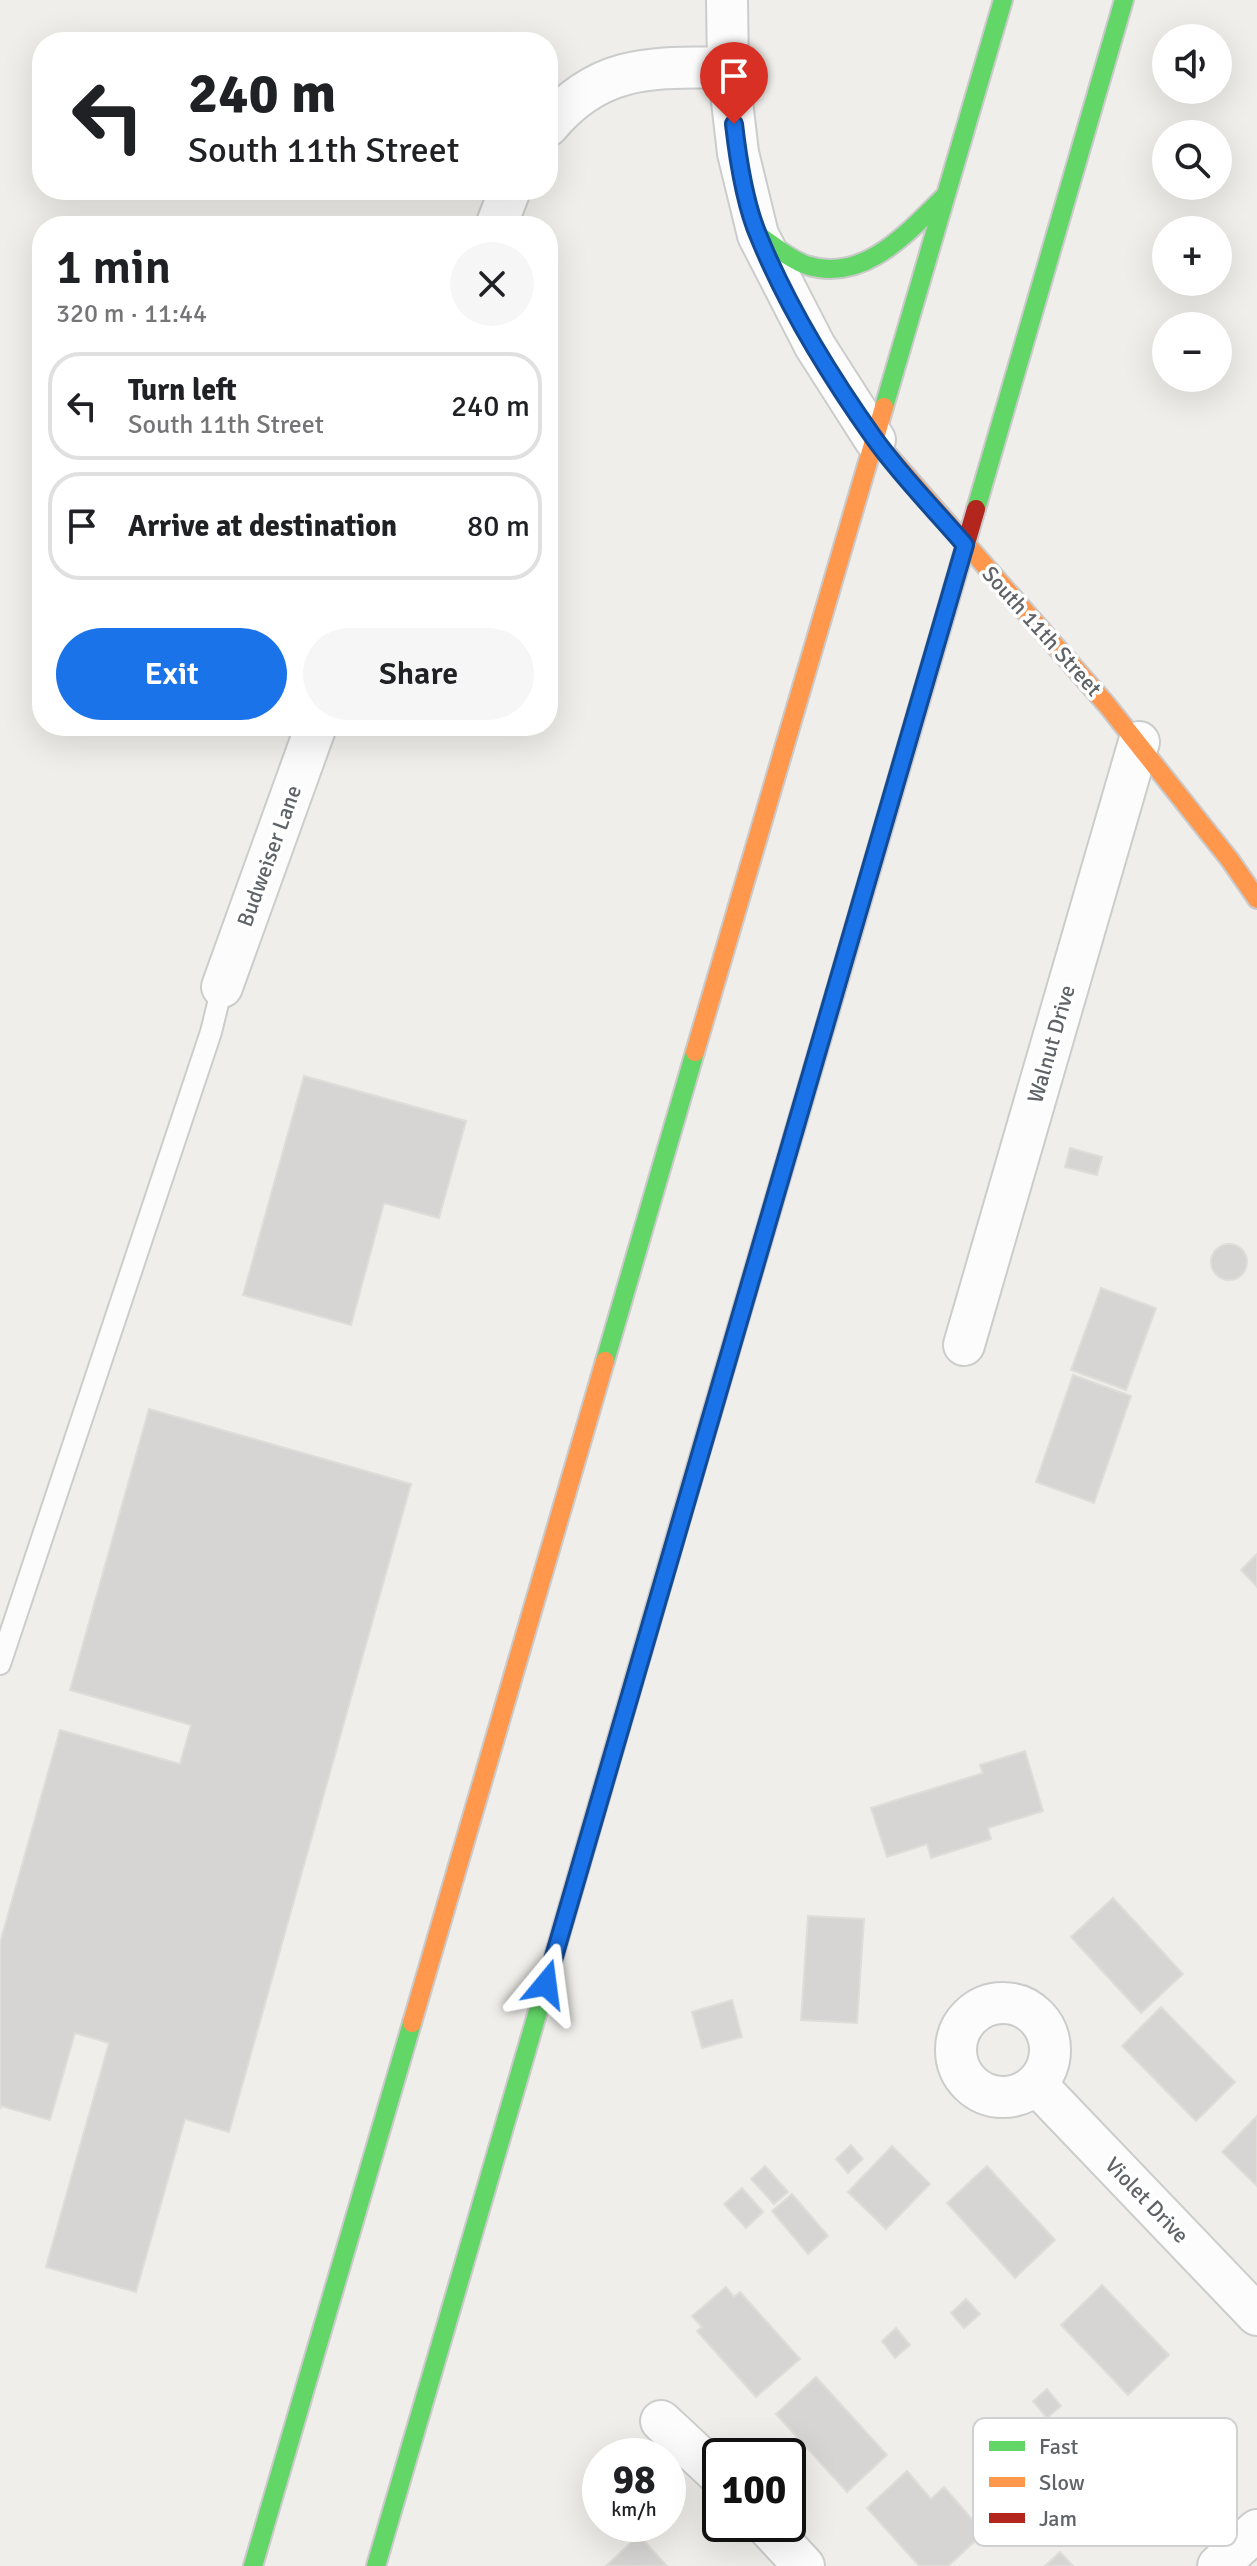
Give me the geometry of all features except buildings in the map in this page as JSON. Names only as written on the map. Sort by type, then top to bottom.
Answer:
[{"type":"main road","points":[[253,2566],[1003,0]]},
{"type":"main road","points":[[376,2566],[1124,0]]},
{"type":"main road","points":[[758,235],[805,264],[828,271],[850,268],[890,248],[947,195]]},
{"type":"main road","name":"South 11th Street","points":[[875,440],[1139,742],[1256,894]]},
{"type":"street","name":"South 11th Street","points":[[727,0],[728,67],[738,153],[758,235],[815,346],[875,440]]},
{"type":"street","points":[[558,114],[605,80],[652,69],[728,67]]},
{"type":"street","name":"Budweiser Lane","points":[[222,987],[312,736]]},
{"type":"street","name":"Walnut Drive","points":[[964,1345],[1139,742]]},
{"type":"street","name":"Violet Drive","points":[[1037,2085],[1257,2315]]},
{"type":"street","points":[[661,2421],[702,2459]]},
{"type":"street","points":[[1218,2566],[1257,2530]]},
{"type":"street","points":[[782,2542],[804,2566]]},
{"type":"lane","points":[[0,1664],[211,1032],[222,987]]},
{"type":"traffic: fast","points":[[884,407],[1003,0]]},
{"type":"traffic: fast","points":[[976,509],[1124,0]]},
{"type":"traffic: fast","points":[[758,235],[787,256],[806,265],[827,269],[847,267],[866,261],[900,239],[945,196]]},
{"type":"traffic: fast","points":[[605,1361],[695,1052]]},
{"type":"traffic: fast","points":[[376,2566],[545,1987]]},
{"type":"traffic: fast","points":[[253,2566],[412,2023]]},
{"type":"traffic: slow","points":[[695,1052],[884,407]]},
{"type":"traffic: slow","points":[[875,440],[1107,705],[1230,860],[1257,899]]},
{"type":"traffic: slow","points":[[682,1515],[835,993]]},
{"type":"traffic: slow","points":[[412,2023],[605,1361]]},
{"type":"traffic: jam","points":[[835,993],[976,509]]},
{"type":"traffic: jam","points":[[545,1987],[682,1515]]},
{"type":"route","points":[[546,1984],[965,545],[875,440],[790,301],[758,235],[734,124]]}]
